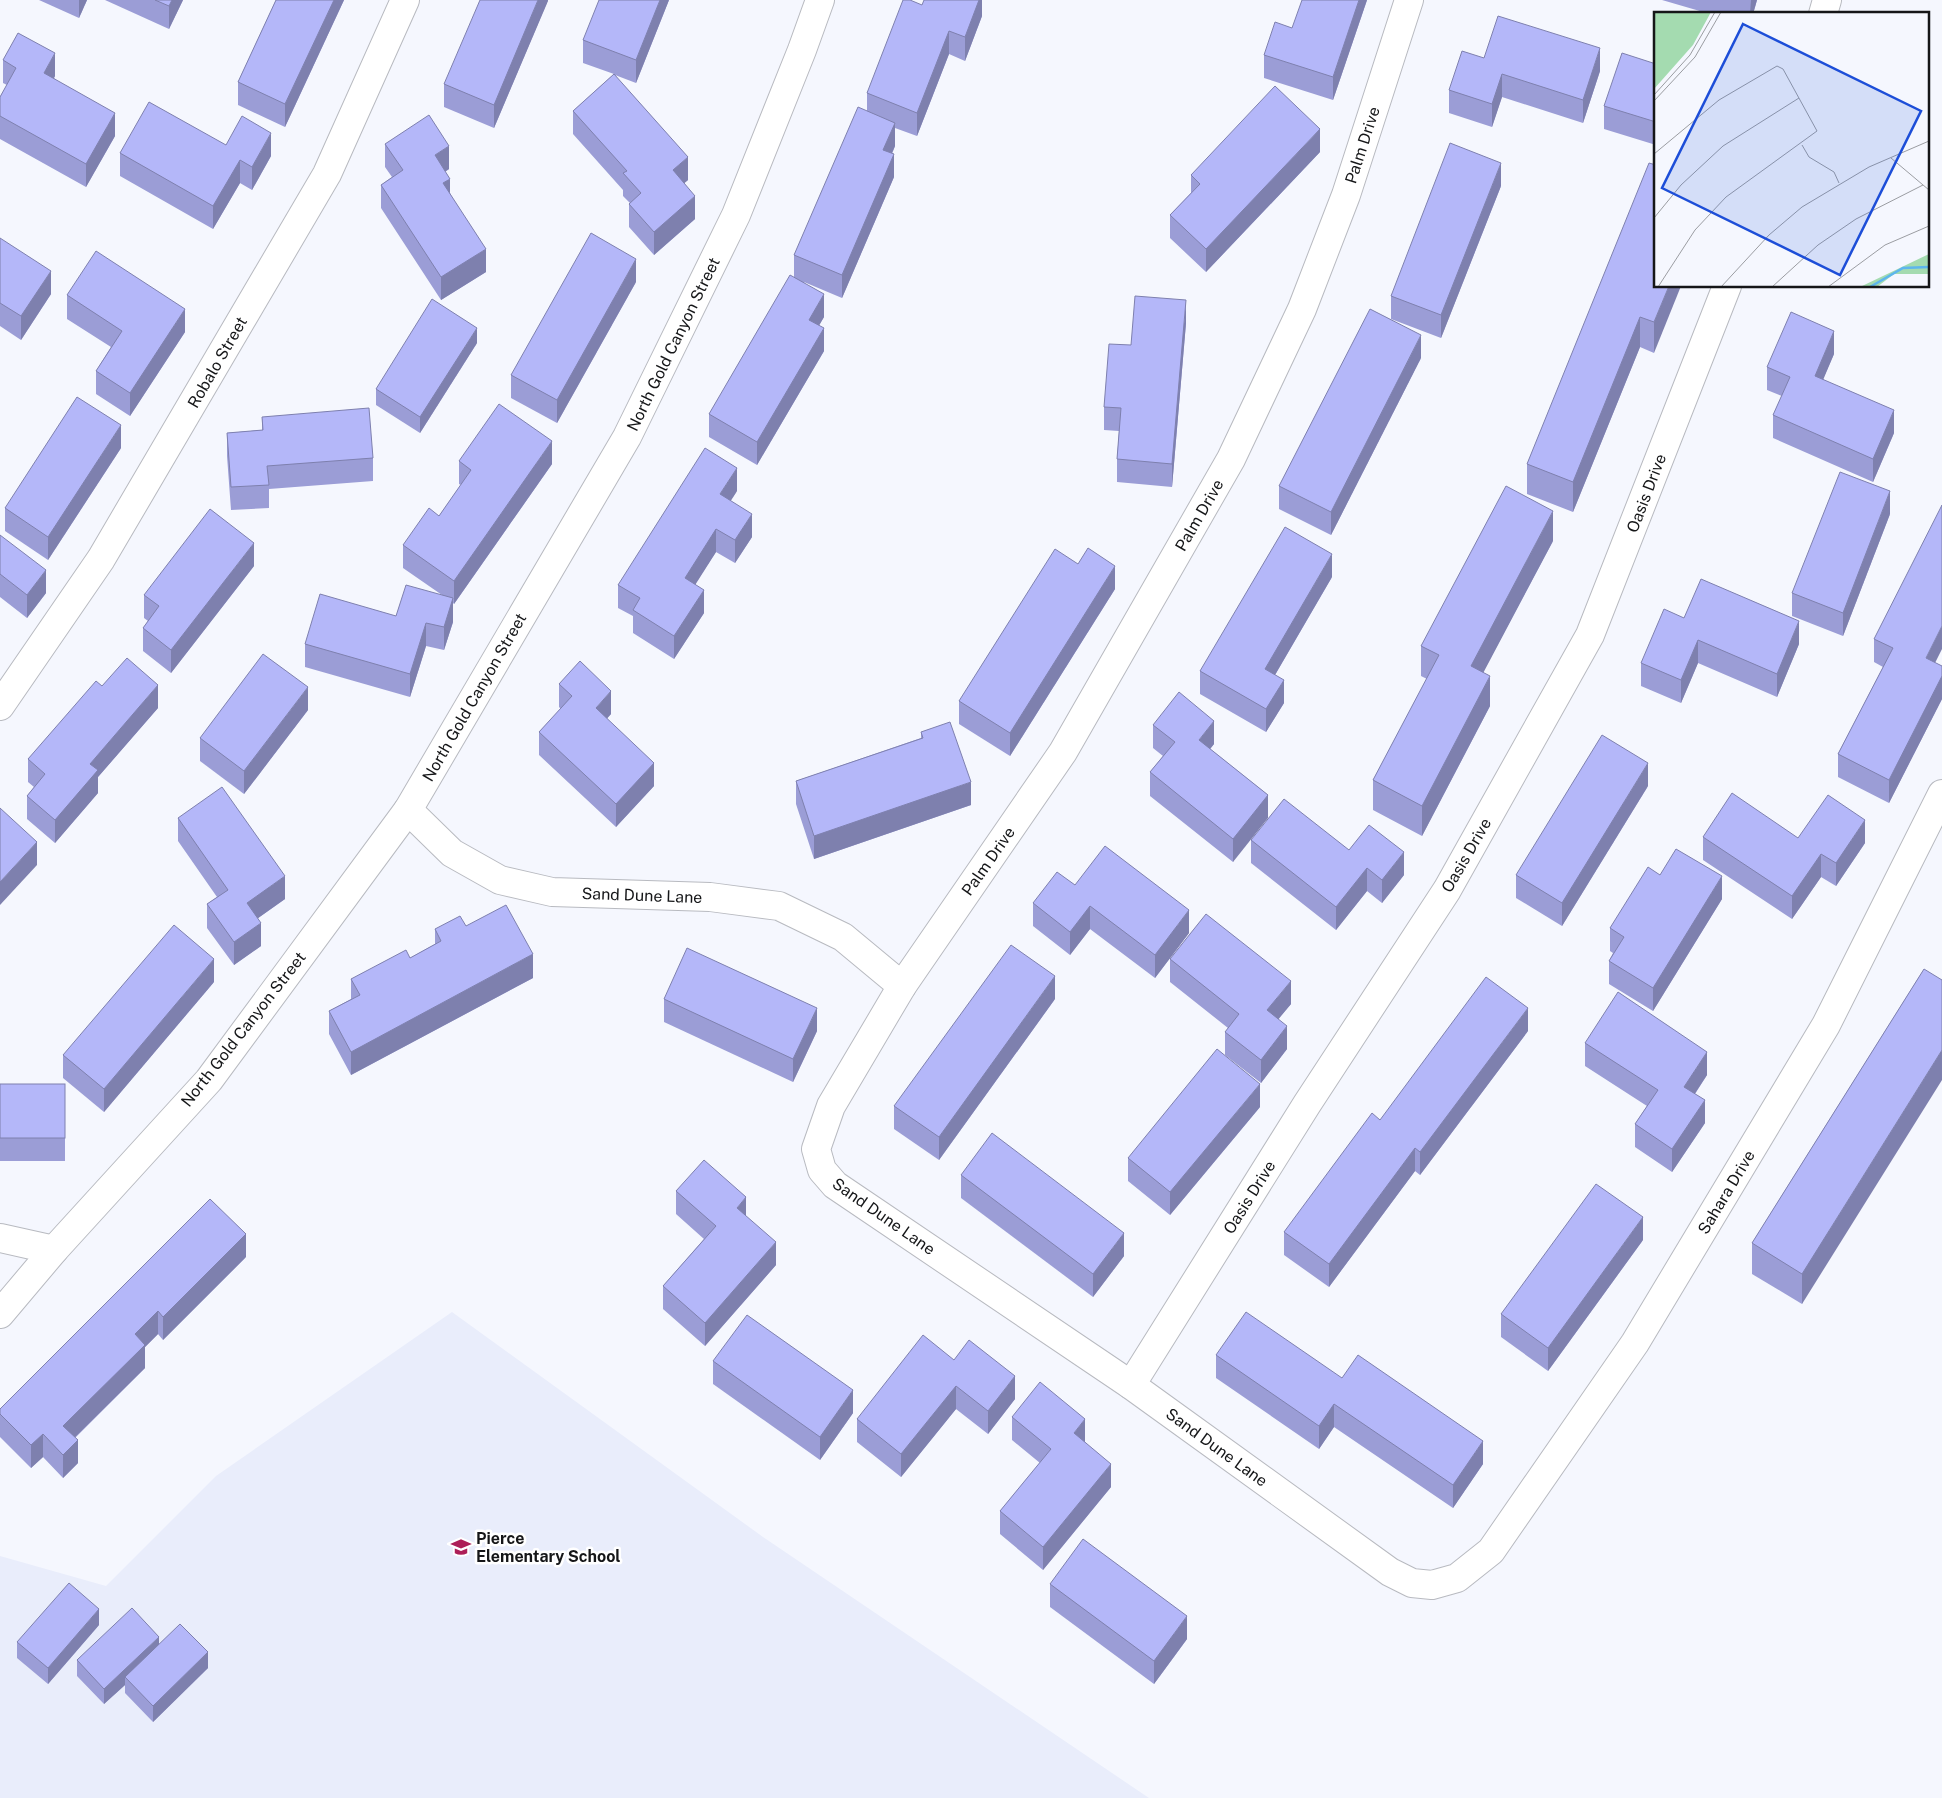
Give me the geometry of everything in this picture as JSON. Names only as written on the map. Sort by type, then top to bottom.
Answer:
[{"type":"street","name":"Robalo Street","points":[[0,706],[102,559],[328,174],[405,0]]},
{"type":"street","name":"North Gold Canyon Street","points":[[0,1314],[54,1250],[209,1080],[408,810],[628,436],[736,215],[820,0]]},
{"type":"street","name":"Palm Drive","points":[[902,986],[1063,752],[1231,459],[1302,309],[1346,195],[1409,0]]},
{"type":"street","name":"Oasis Drive","points":[[1131,1385],[1312,1096],[1446,890],[1590,635],[1726,288]]},
{"type":"street","name":"Sahara Drive","points":[[1473,1566],[1491,1551],[1635,1343],[1826,1025],[1942,794]]},
{"type":"street","name":"Sand Dune Lane","points":[[408,810],[452,853],[500,880],[552,892],[710,897],[779,906],[843,937],[902,986],[830,1106],[816,1150],[822,1170],[835,1185],[1131,1385],[1390,1572],[1412,1583],[1432,1585],[1457,1578],[1473,1566]]},
{"type":"street","points":[[0,1238],[54,1250]]},
{"type":"shaded area","name":"Pierce Elementary School","points":[[452,1312],[763,1537],[1149,1798],[0,1798],[0,1556],[106,1586],[216,1476]]},
{"type":"building","points":[[155,0],[172,0],[169,6]]},
{"type":"building","points":[[276,0],[334,0],[285,104],[238,82]]},
{"type":"building","points":[[480,0],[538,0],[494,105],[444,84]]},
{"type":"building","points":[[599,0],[660,0],[636,60],[583,40]]},
{"type":"building","points":[[903,0],[910,0],[922,5],[924,0],[979,0],[965,37],[949,31],[917,113],[867,93]]},
{"type":"building","points":[[1302,0],[1359,0],[1333,77],[1264,55],[1275,22],[1292,28]]},
{"type":"building","points":[[1498,16],[1600,48],[1583,100],[1502,74],[1492,104],[1449,90],[1462,51],[1484,58]]},
{"type":"building","points":[[18,33],[55,53],[44,73],[115,113],[86,164],[0,116],[0,97],[16,68],[3,60]]},
{"type":"building","points":[[1622,53],[1654,63],[1654,121],[1604,106]]},
{"type":"building","points":[[614,74],[688,157],[673,170],[695,196],[654,232],[629,204],[641,193],[623,173],[627,171],[573,111]]},
{"type":"building","points":[[1275,86],[1320,129],[1206,249],[1170,215],[1200,184],[1191,175]]},
{"type":"building","points":[[149,102],[226,145],[242,116],[271,133],[252,167],[240,160],[213,206],[120,153]]},
{"type":"building","points":[[858,107],[895,123],[883,150],[894,154],[842,275],[794,255]]},
{"type":"building","points":[[429,115],[449,146],[435,155],[450,179],[443,183],[486,249],[441,277],[381,185],[403,170],[385,144]]},
{"type":"building","points":[[1450,143],[1501,163],[1441,315],[1391,296]]},
{"type":"building","points":[[1649,163],[1654,164],[1654,288],[1668,288],[1654,322],[1640,317],[1573,482],[1527,464]]},
{"type":"building","points":[[591,233],[636,259],[557,400],[511,375]]},
{"type":"building","points":[[0,238],[51,271],[21,316],[0,303]]},
{"type":"building","points":[[96,251],[185,309],[130,393],[96,371],[122,331],[67,295]]},
{"type":"building","points":[[790,275],[824,294],[809,320],[824,328],[757,442],[709,414]]},
{"type":"building","points":[[1135,296],[1186,300],[1172,464],[1117,459],[1121,408],[1104,407],[1109,344],[1131,345]]},
{"type":"building","points":[[432,299],[477,328],[420,417],[376,389]]},
{"type":"building","points":[[1370,309],[1421,335],[1331,512],[1279,486]]},
{"type":"building","points":[[1791,312],[1834,331],[1815,376],[1894,410],[1873,459],[1773,415],[1790,377],[1767,367]]},
{"type":"building","points":[[77,397],[121,425],[48,537],[5,508]]},
{"type":"building","points":[[499,404],[552,441],[454,581],[403,545],[429,508],[439,516],[471,470],[459,461]]},
{"type":"building","points":[[369,408],[373,458],[267,466],[269,485],[231,487],[227,433],[263,430],[262,417]]},
{"type":"building","points":[[705,448],[737,468],[720,494],[752,514],[735,540],[716,529],[685,578],[704,590],[674,636],[633,610],[640,598],[618,585]]},
{"type":"building","points":[[1840,472],[1890,491],[1843,613],[1792,593]]},
{"type":"building","points":[[1506,486],[1553,511],[1471,666],[1490,676],[1422,806],[1373,780],[1439,655],[1421,646]]},
{"type":"building","points":[[1942,505],[1942,626],[1926,658],[1942,666],[1942,676],[1889,780],[1838,754],[1893,648],[1874,639]]},
{"type":"building","points":[[210,509],[254,543],[171,650],[143,628],[159,606],[144,595]]},
{"type":"building","points":[[1285,527],[1332,554],[1265,669],[1284,680],[1266,709],[1200,671]]},
{"type":"building","points":[[0,535],[46,570],[27,595],[0,574]]},
{"type":"building","points":[[1088,548],[1115,566],[1010,733],[959,701],[1055,549],[1078,564]]},
{"type":"building","points":[[1701,579],[1799,621],[1777,674],[1698,640],[1681,680],[1641,663],[1664,609],[1684,618]]},
{"type":"building","points":[[406,585],[453,598],[444,627],[426,623],[410,674],[305,644],[320,594],[396,616]]},
{"type":"building","points":[[263,654],[308,687],[244,771],[200,738]]},
{"type":"building","points":[[127,658],[158,685],[90,764],[98,770],[55,820],[27,796],[45,774],[28,759],[96,681],[102,686]]},
{"type":"building","points":[[580,661],[611,691],[596,708],[654,763],[616,804],[539,732],[572,696],[559,684]]},
{"type":"building","points":[[1179,692],[1214,721],[1199,740],[1268,795],[1233,839],[1150,772],[1175,742],[1153,725]]},
{"type":"building","points":[[950,722],[971,782],[814,836],[796,781],[923,738],[921,732]]},
{"type":"building","points":[[1602,735],[1648,763],[1562,903],[1516,875]]},
{"type":"building","points":[[222,787],[285,876],[247,903],[261,923],[234,942],[207,904],[228,890],[178,818]]},
{"type":"building","points":[[1732,793],[1798,838],[1828,795],[1865,820],[1836,863],[1821,854],[1792,896],[1703,837]]},
{"type":"building","points":[[1284,799],[1349,850],[1369,825],[1404,852],[1382,880],[1367,868],[1336,907],[1251,840]]},
{"type":"building","points":[[0,808],[37,842],[0,882]]},
{"type":"building","points":[[1105,846],[1189,910],[1155,955],[1090,906],[1070,932],[1033,903],[1057,872],[1075,885]]},
{"type":"building","points":[[1676,849],[1722,876],[1653,988],[1609,961],[1624,937],[1610,928],[1648,867],[1660,875]]},
{"type":"building","points":[[506,905],[533,954],[351,1052],[329,1011],[360,995],[351,979],[406,950],[410,958],[441,941],[435,929],[460,916],[466,926]]},
{"type":"building","points":[[1206,914],[1291,981],[1267,1010],[1287,1026],[1261,1060],[1225,1032],[1239,1014],[1170,959]]},
{"type":"building","points":[[174,925],[214,959],[104,1089],[63,1055]]},
{"type":"building","points":[[1011,945],[1055,976],[939,1137],[894,1106]]},
{"type":"building","points":[[687,948],[817,1008],[793,1059],[664,999]]},
{"type":"building","points":[[1924,969],[1942,980],[1942,1050],[1802,1274],[1752,1243]]},
{"type":"building","points":[[1486,977],[1528,1008],[1420,1152],[1415,1148],[1329,1264],[1284,1232],[1372,1113],[1380,1120]]},
{"type":"building","points":[[1618,992],[1707,1052],[1684,1087],[1705,1100],[1672,1149],[1635,1124],[1658,1090],[1585,1043]]},
{"type":"building","points":[[1217,1049],[1260,1084],[1170,1192],[1128,1158]]},
{"type":"building","points":[[0,1084],[65,1084],[65,1138],[0,1138]]},
{"type":"building","points":[[992,1133],[1124,1233],[1093,1274],[961,1175]]},
{"type":"building","points":[[704,1160],[746,1197],[737,1208],[776,1242],[705,1323],[663,1286],[716,1226],[676,1191]]},
{"type":"building","points":[[1596,1184],[1643,1217],[1548,1348],[1501,1314]]},
{"type":"building","points":[[210,1199],[246,1234],[163,1317],[158,1311],[135,1334],[145,1345],[63,1426],[78,1440],[63,1455],[43,1434],[31,1445],[0,1414],[0,1409]]},
{"type":"building","points":[[1246,1312],[1342,1378],[1358,1355],[1483,1441],[1453,1485],[1334,1404],[1319,1426],[1216,1355]]},
{"type":"building","points":[[747,1315],[853,1390],[820,1437],[713,1361]]},
{"type":"building","points":[[923,1335],[954,1360],[969,1340],[1015,1376],[988,1411],[956,1386],[901,1454],[857,1419]]},
{"type":"building","points":[[1040,1382],[1085,1419],[1074,1433],[1111,1464],[1043,1547],[1000,1511],[1051,1449],[1012,1417]]},
{"type":"building","points":[[1083,1539],[1187,1616],[1154,1661],[1050,1584]]},
{"type":"building","points":[[69,1583],[99,1609],[48,1668],[17,1642]]},
{"type":"building","points":[[132,1608],[159,1637],[104,1689],[77,1660]]},
{"type":"building","points":[[180,1624],[208,1652],[153,1706],[125,1677]]},
{"type":"place","name":"Pierce Elementary School","points":[[461,1547]]}]
